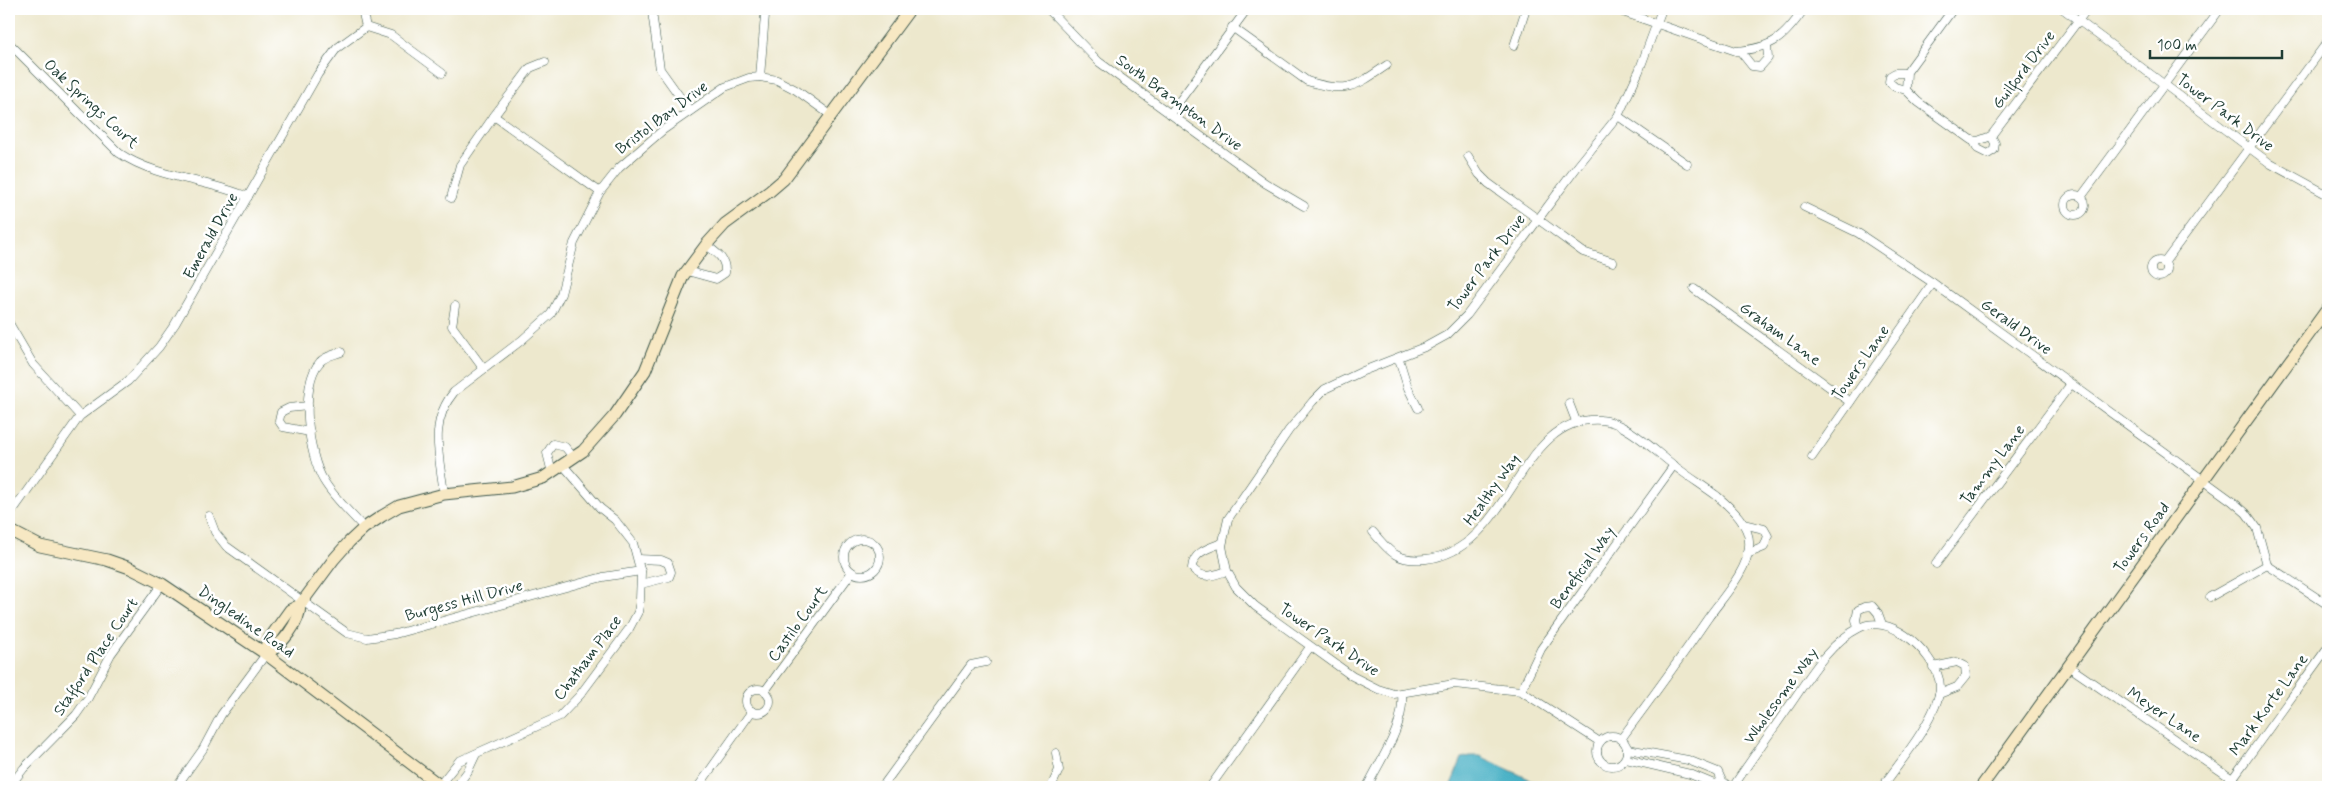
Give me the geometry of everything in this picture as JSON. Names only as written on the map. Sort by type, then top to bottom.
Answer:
[{"type":"street","points":[[362,9],[366,27],[391,35],[442,73]]},
{"type":"street","points":[[760,77],[765,15],[768,9]]},
{"type":"street","points":[[176,787],[203,749],[221,716],[266,654],[277,648],[300,616],[301,603],[334,559],[364,528],[400,506],[444,494],[512,487],[544,478],[583,452],[615,415],[645,371],[683,276],[706,245],[725,224],[784,179],[910,9]]},
{"type":"street","name":"South Brampton Drive","points":[[1048,9],[1098,62],[1265,183],[1304,206]]},
{"type":"street","points":[[1170,114],[1247,9]]},
{"type":"street","points":[[1514,46],[1526,9]]},
{"type":"street","points":[[1614,9],[1740,51],[1767,46],[1783,36],[1804,9]]},
{"type":"street","name":"Tower Park Drive","points":[[1600,742],[1522,691],[1454,684],[1394,694],[1369,685],[1352,676],[1243,596],[1227,571],[1222,543],[1224,530],[1234,510],[1289,430],[1325,389],[1363,371],[1399,359],[1447,335],[1467,315],[1618,116],[1636,79],[1662,9]]},
{"type":"street","name":"Guilford Drive","points":[[1953,9],[1906,73],[1895,73],[1890,76],[1889,82],[1895,87],[1906,90],[1918,102],[1973,140],[1978,149],[1988,154],[1994,150],[1995,143],[1991,136],[2087,9]]},
{"type":"street","name":"Tower Park Drive","points":[[2063,9],[2271,164],[2328,195]]},
{"type":"street","points":[[2081,197],[2220,9]]},
{"type":"street","points":[[652,12],[660,69],[690,111]]},
{"type":"street","name":"Emerald Drive","points":[[9,516],[80,416],[128,381],[159,347],[193,295],[318,74],[337,48],[366,27]]},
{"type":"street","points":[[1232,27],[1307,81],[1318,85],[1353,87],[1387,65]]},
{"type":"street","points":[[2164,263],[2328,41]]},
{"type":"street","name":"Oak Springs Court","points":[[9,43],[119,153],[136,164],[172,176],[224,187],[248,197]]},
{"type":"street","points":[[1740,51],[1747,62],[1757,68],[1766,62],[1767,46]]},
{"type":"street","points":[[450,198],[460,165],[494,116],[530,68],[545,62]]},
{"type":"street","points":[[1906,73],[1906,90]]},
{"type":"street","name":"Bristol Bay Drive","points":[[444,494],[436,432],[439,416],[446,402],[454,392],[528,335],[551,314],[561,294],[574,243],[600,192],[619,168],[636,151],[725,87],[744,78],[760,77],[787,84],[832,116]]},
{"type":"street","points":[[494,116],[600,192]]},
{"type":"street","points":[[1618,116],[1686,164]]},
{"type":"street","points":[[1973,140],[1985,140],[1991,136]]},
{"type":"street","points":[[1468,156],[1479,174],[1488,183],[1538,220],[1584,252],[1614,262]]},
{"type":"street","name":"Gerald Drive","points":[[1804,207],[1858,233],[1933,284],[2232,501],[2257,528],[2267,565]]},
{"type":"street","points":[[688,271],[716,279],[724,273],[725,265],[722,257],[706,245]]},
{"type":"street","name":"Towers Lane","points":[[1812,457],[1933,284]]},
{"type":"street","name":"Graham Lane","points":[[1694,289],[1850,402]]},
{"type":"street","points":[[455,306],[452,326],[484,368]]},
{"type":"street","name":"Towers Road","points":[[1981,787],[2328,308]]},
{"type":"street","points":[[9,323],[34,364],[80,416]]},
{"type":"street","points":[[341,352],[324,358],[313,372],[307,394],[310,432],[314,457],[324,482],[364,528]]},
{"type":"street","points":[[1399,359],[1408,388],[1418,408]]},
{"type":"street","name":"Tammy Lane","points":[[1936,564],[2072,384]]},
{"type":"street","points":[[1569,402],[1576,421]]},
{"type":"street","points":[[308,406],[289,408],[281,412],[279,421],[283,427],[310,432]]},
{"type":"street","name":"Healthy Way","points":[[1373,532],[1389,551],[1402,559],[1433,559],[1460,548],[1482,530],[1548,439],[1557,431],[1576,421],[1602,420],[1614,422],[1718,496],[1730,507],[1746,528],[1749,545],[1743,567],[1621,739]]},
{"type":"street","points":[[552,473],[546,453],[553,444],[565,447],[574,458]]},
{"type":"street","name":"Chatham Place","points":[[440,787],[459,761],[560,716],[570,707],[629,629],[638,612],[641,571],[633,543],[563,465]]},
{"type":"street","name":"Beneficial Way","points":[[1522,691],[1541,649],[1674,465]]},
{"type":"street","name":"Burgess Hill Drive","points":[[209,516],[215,532],[226,546],[301,603],[347,633],[367,638],[395,634],[602,577],[641,571]]},
{"type":"street","name":"Healthy Way","points":[[1743,524],[1764,529],[1768,536],[1764,546],[1747,554]]},
{"type":"street","name":"Dingledine Road","points":[[9,530],[40,546],[107,560],[130,568],[162,584],[266,654],[440,787]]},
{"type":"street","points":[[858,540],[870,541],[880,554],[878,565],[870,573],[864,575],[852,572],[845,564],[844,557],[848,546],[858,540]]},
{"type":"street","points":[[1222,543],[1200,552],[1192,562],[1192,568],[1202,576],[1209,577],[1227,571]]},
{"type":"street","points":[[638,559],[661,560],[668,563],[671,572],[669,577],[641,584]]},
{"type":"street","points":[[2210,596],[2267,565],[2328,605]]},
{"type":"street","name":"Castilo Court","points":[[765,691],[852,572]]},
{"type":"street","name":"Stafford Place Court","points":[[10,787],[29,762],[76,715],[88,698],[111,654],[162,584]]},
{"type":"street","points":[[1858,628],[1856,620],[1858,610],[1872,606],[1878,612],[1882,624],[1905,635],[1938,673],[1938,700],[1921,731],[1882,787]]},
{"type":"street","name":"Wholesome Way","points":[[1732,787],[1812,672],[1836,646],[1858,628],[1868,624],[1882,624]]},
{"type":"street","points":[[1210,787],[1310,646]]},
{"type":"street","name":"Mark Korte Lane","points":[[2233,778],[2328,647]]},
{"type":"street","points":[[882,787],[971,665],[986,662]]},
{"type":"street","points":[[1934,667],[1957,662],[1965,666],[1966,676],[1957,687],[1939,694]]},
{"type":"street","name":"Meyer Lane","points":[[2068,666],[2244,787]]},
{"type":"street","name":"Castilo Court","points":[[756,689],[765,691],[770,700],[768,708],[762,712],[752,711],[747,704],[749,693],[756,689]]},
{"type":"street","points":[[1367,787],[1400,722],[1403,706],[1402,693]]},
{"type":"street","name":"Castilo Court","points":[[698,787],[752,711]]},
{"type":"street","points":[[1628,749],[1626,759],[1618,766],[1608,766],[1598,756],[1600,742],[1609,736],[1621,739],[1628,749],[1688,760],[1718,772],[1722,781],[1732,787]]},
{"type":"street","points":[[1051,787],[1059,770],[1056,753]]},
{"type":"street","points":[[456,787],[468,771],[476,754]]},
{"type":"street","points":[[1626,759],[1690,774],[1714,784],[1722,781]]},
{"type":"water","points":[[1480,756],[1546,787],[1450,787],[1462,758]]}]
